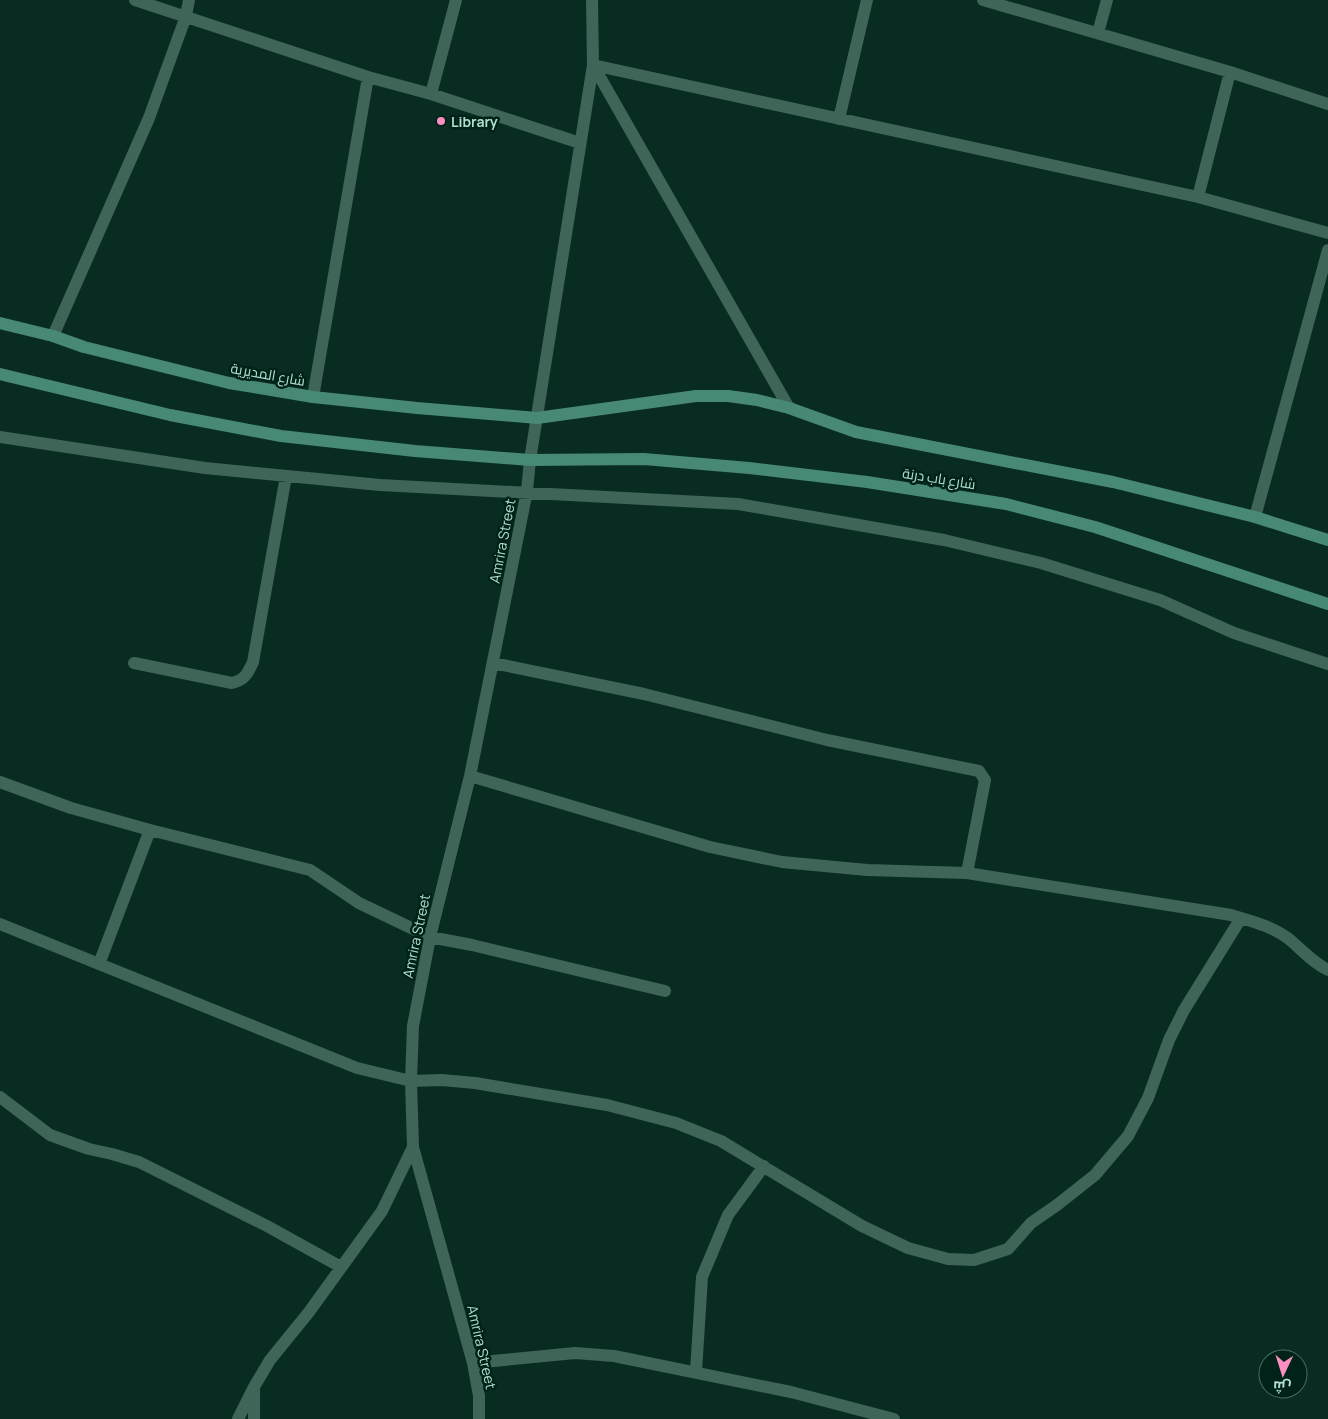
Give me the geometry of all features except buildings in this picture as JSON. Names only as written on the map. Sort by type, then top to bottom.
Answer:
[{"type":"main road","name":"شارع المديرية","points":[[0,323],[53,336],[84,347],[184,372],[313,397],[537,418]]},
{"type":"main road","points":[[0,374],[170,415],[281,436],[415,451],[530,460]]},
{"type":"main road","name":"شارع باب درنة","points":[[537,418],[696,396],[728,396],[789,408],[856,432],[1113,482],[1255,517],[1328,540]]},
{"type":"main road","name":"شارع باب درنة","points":[[530,460],[644,459],[749,468],[867,482],[1006,504],[1095,527],[1328,604]]},
{"type":"street","points":[[135,0],[368,77],[432,94],[580,143]]},
{"type":"street","points":[[53,336],[148,118],[186,16],[190,0]]},
{"type":"street","points":[[432,94],[456,0]]},
{"type":"street","name":"Amrira Street","points":[[479,1419],[479,1396],[473,1363],[413,1147],[411,1082],[413,1026],[430,937],[470,776],[527,491],[530,460],[593,65],[592,0]]},
{"type":"street","points":[[839,119],[867,0]]},
{"type":"street","points":[[983,0],[1230,72],[1328,104]]},
{"type":"street","points":[[1098,33],[1107,0]]},
{"type":"street","points":[[593,65],[1198,197],[1328,233]]},
{"type":"street","points":[[593,65],[789,408]]},
{"type":"street","points":[[1198,197],[1230,72]]},
{"type":"street","points":[[313,397],[368,77]]},
{"type":"street","points":[[1255,517],[1328,250]]},
{"type":"street","points":[[0,437],[196,466],[380,485],[527,491],[738,504],[944,540],[1041,563],[1160,600],[1234,633],[1328,664]]},
{"type":"street","points":[[134,663],[232,683],[241,681],[247,675],[253,662],[286,476]]},
{"type":"street","points":[[493,663],[644,694],[827,740],[980,771],[985,780],[967,873]]},
{"type":"street","points":[[470,776],[710,847],[764,858],[867,870],[967,873],[1178,906],[1241,918],[1263,924],[1288,938],[1314,963],[1328,970]]},
{"type":"street","points":[[0,782],[71,808],[310,870],[359,903],[430,937],[472,945],[665,991]]},
{"type":"street","points":[[99,964],[150,830]]},
{"type":"street","points":[[0,924],[357,1068],[411,1082],[442,1080],[475,1083],[607,1105],[676,1123],[721,1141],[862,1226],[908,1248],[948,1259],[974,1260],[1008,1249],[1031,1223],[1057,1205],[1095,1174],[1128,1136],[1148,1098],[1169,1040],[1184,1010],[1241,918]]},
{"type":"street","points":[[0,1097],[50,1134],[89,1150],[139,1162],[266,1226],[341,1267]]},
{"type":"street","points":[[238,1419],[270,1360],[361,1243],[382,1211],[413,1147]]},
{"type":"street","points":[[696,1371],[702,1277],[728,1215],[764,1166]]},
{"type":"street","points":[[473,1363],[575,1353],[614,1356],[696,1371],[791,1392],[893,1419]]},
{"type":"street","points":[[254,1387],[254,1419]]},
{"type":"place","name":"Library","points":[[441,121]]}]
